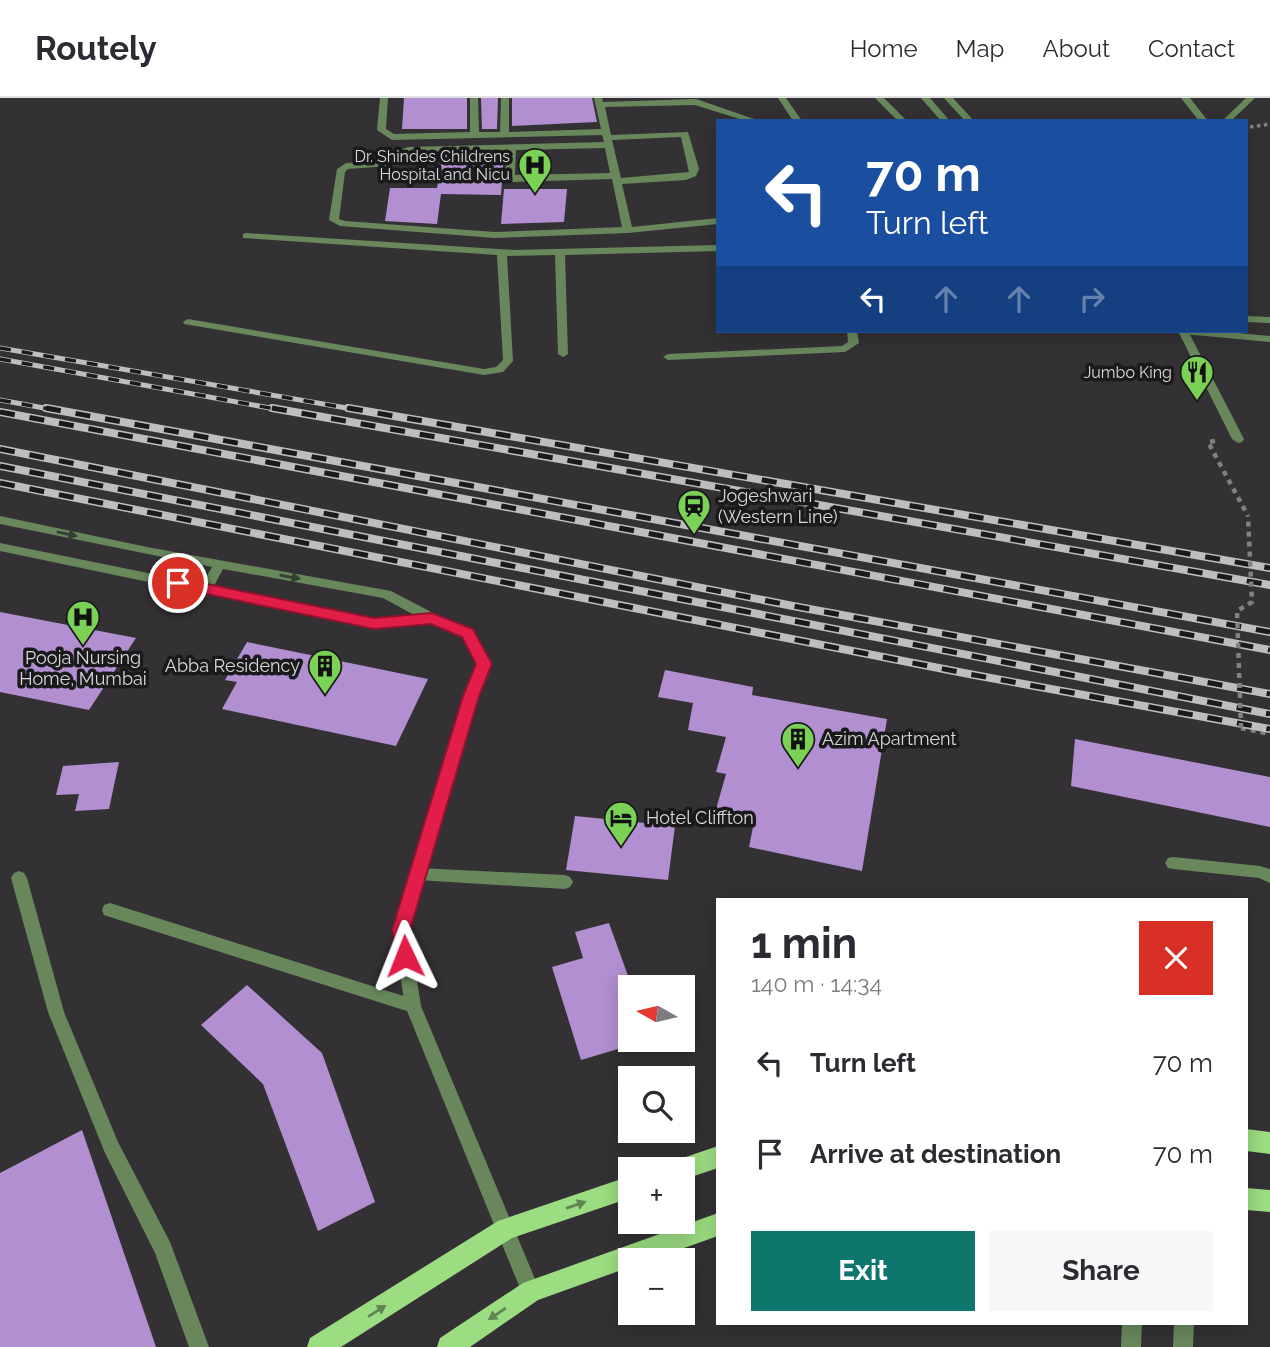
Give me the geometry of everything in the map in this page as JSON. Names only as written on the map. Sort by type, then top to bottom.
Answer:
[{"type":"main road","points":[[1248,1140],[1270,1143]]},
{"type":"main road","points":[[695,1165],[716,1158]]},
{"type":"main road","points":[[319,1347],[506,1229],[618,1191]]},
{"type":"main road","points":[[1248,1199],[1270,1201]]},
{"type":"main road","points":[[449,1347],[531,1291],[716,1225]]},
{"type":"street","points":[[384,98],[381,130],[385,135],[504,134],[608,138]]},
{"type":"street","points":[[474,98],[475,135]]},
{"type":"street","points":[[504,134],[505,98]]},
{"type":"street","points":[[782,98],[797,119]]},
{"type":"street","points":[[879,98],[901,119]]},
{"type":"street","points":[[925,98],[944,119]]},
{"type":"street","points":[[948,98],[968,119]]},
{"type":"street","points":[[1185,98],[1202,119]]},
{"type":"street","points":[[1228,119],[1251,98]]},
{"type":"street","points":[[628,230],[599,102],[696,102],[750,119]]},
{"type":"street","points":[[512,147],[510,176],[514,180],[686,177],[694,169],[684,134],[512,147],[408,150],[403,152],[400,163],[346,166],[340,172],[334,220],[355,225],[495,235],[628,230],[716,221]]},
{"type":"street","points":[[246,236],[502,252],[716,248]]},
{"type":"street","points":[[188,322],[484,372],[499,370],[508,360],[502,252]]},
{"type":"street","points":[[560,253],[563,354]]},
{"type":"street","points":[[1248,319],[1270,320]]},
{"type":"street","points":[[668,357],[845,349],[854,343],[852,333]]},
{"type":"street","points":[[1184,333],[1238,439]]},
{"type":"street","points":[[1205,333],[1270,339]]},
{"type":"street","points":[[0,520],[386,594],[468,633],[484,664],[471,696],[401,930],[413,1006],[531,1291]]},
{"type":"street","points":[[15,550],[35,527]]},
{"type":"street","points":[[0,547],[374,624],[432,618]]},
{"type":"street","points":[[206,589],[220,564]]},
{"type":"street","points":[[1173,863],[1260,872],[1270,876]]},
{"type":"street","points":[[418,874],[565,882]]},
{"type":"street","points":[[19,878],[56,1012],[111,1147],[163,1249],[200,1347]]},
{"type":"street","points":[[110,910],[413,1006]]},
{"type":"street","points":[[1131,1347],[1132,1325]]},
{"type":"street","points":[[1183,1347],[1184,1325]]},
{"type":"path","points":[[1248,128],[1270,124]]},
{"type":"path","points":[[1238,439],[1208,442],[1248,516],[1252,602],[1237,611],[1241,729],[1270,734]]},
{"type":"building","points":[[404,98],[467,98],[467,129],[402,129]]},
{"type":"building","points":[[481,98],[498,98],[497,129],[482,129]]},
{"type":"building","points":[[512,98],[592,98],[597,122],[512,126]]},
{"type":"building","points":[[504,153],[501,195],[441,194],[437,224],[385,221],[390,188],[437,188],[443,155]]},
{"type":"building","points":[[504,189],[567,189],[564,222],[501,224]]},
{"type":"building","points":[[0,612],[136,638],[89,710],[0,692]]},
{"type":"building","name":"Abba Residency","points":[[247,642],[428,679],[396,746],[222,709],[237,682],[225,680]]},
{"type":"building","name":"Azim Apartment","points":[[665,670],[753,687],[752,695],[887,719],[862,871],[749,847],[753,827],[713,820],[726,774],[716,772],[726,737],[688,730],[693,703],[658,697]]},
{"type":"building","points":[[1075,739],[1270,777],[1270,827],[1071,786]]},
{"type":"building","points":[[119,762],[109,809],[75,811],[79,794],[56,795],[63,766]]},
{"type":"building","name":"Hotel Cliffton","points":[[575,816],[675,826],[668,880],[566,870]]},
{"type":"building","points":[[609,923],[628,975],[618,975],[618,1049],[581,1060],[552,967],[583,958],[575,932]]},
{"type":"building","points":[[247,985],[322,1053],[375,1202],[318,1231],[263,1084],[201,1025]]},
{"type":"building","points":[[82,1130],[156,1347],[0,1347],[0,1173]]},
{"type":"railway","points":[[0,348],[358,410]]},
{"type":"railway","points":[[0,359],[281,410]]},
{"type":"railway","points":[[0,400],[55,410]]},
{"type":"railway","points":[[46,408],[1270,632]]},
{"type":"railway","points":[[272,408],[1270,585]]},
{"type":"railway","points":[[348,408],[1270,568]]},
{"type":"railway","points":[[0,412],[1270,650]]},
{"type":"railway","points":[[0,449],[793,606],[1270,694]]},
{"type":"railway","points":[[0,466],[1270,714]]},
{"type":"railway","points":[[0,483],[969,674],[1270,729]]},
{"type":"place","name":"Dr. Shindes Childrens Hospital and Nicu","points":[[535,195]]},
{"type":"place","name":"Jumbo King","points":[[1197,402]]},
{"type":"place","name":"Jogeshwari (Western Line)","points":[[694,536]]},
{"type":"place","name":"Pooja Nursing Home, Mumbai","points":[[83,647]]},
{"type":"place","name":"Abba Residency","points":[[325,696]]},
{"type":"place","name":"Azim Apartment","points":[[798,769]]},
{"type":"place","name":"Hotel Cliffton","points":[[621,848]]},
{"type":"route","points":[[178,583],[374,624],[432,618],[468,633],[477,647],[484,664],[471,696],[401,930],[405,956]]}]
